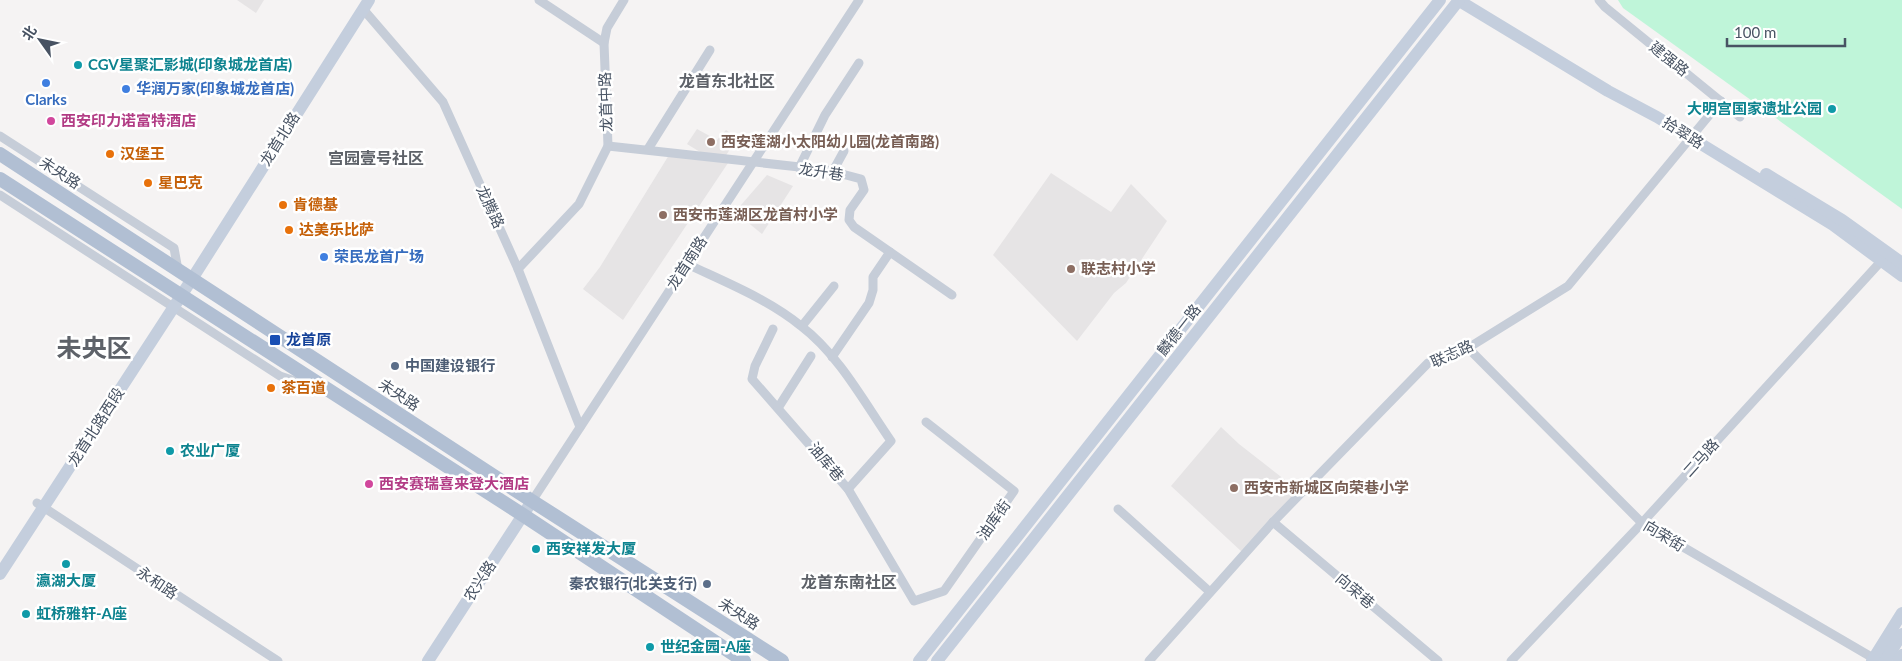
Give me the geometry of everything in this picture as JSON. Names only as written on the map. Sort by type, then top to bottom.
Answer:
[{"type":"main road","name":"麟德一路","points":[[919,661],[1440,0]]},
{"type":"main road","name":"麟德一路","points":[[937,661],[1458,0]]},
{"type":"main road","name":"拾翠路","points":[[1458,0],[1693,135]]},
{"type":"main road","name":"拾翠路","points":[[1473,0],[1693,135],[1833,225],[1885,257],[1902,264]]},
{"type":"main road","name":"龙首北路","points":[[185,275],[366,5]]},
{"type":"main road","name":"未央路","points":[[0,154],[532,501],[782,661]]},
{"type":"main road","points":[[0,179],[523,515],[744,661]]},
{"type":"main road","name":"拾翠路","points":[[1885,257],[1902,276]]},
{"type":"main road","name":"龙首北路西段","points":[[0,574],[40,505],[178,293],[185,275]]},
{"type":"main road","name":"农兴路","points":[[428,661],[532,501]]},
{"type":"main road","name":"龙首北路西段","points":[[0,560],[40,505]]},
{"type":"main road","points":[[1877,660],[1902,613]]},
{"type":"main road","points":[[1877,660],[1902,634]]},
{"type":"main road","points":[[1898,661],[1902,655]]},
{"type":"street","points":[[538,0],[604,43]]},
{"type":"street","name":"龙首中路","points":[[518,268],[579,204],[608,146],[604,43],[607,28],[624,0]]},
{"type":"street","name":"龙首南路","points":[[532,501],[859,0]]},
{"type":"street","name":"建强路","points":[[1600,0],[1604,7],[1740,117]]},
{"type":"street","name":"龙腾路","points":[[366,5],[443,102],[518,268],[580,427]]},
{"type":"street","points":[[648,149],[710,50]]},
{"type":"street","points":[[799,168],[825,116],[859,63]]},
{"type":"street","name":"联志路","points":[[1148,661],[1273,522],[1428,363],[1468,348],[1568,286],[1721,101]]},
{"type":"street","points":[[0,136],[174,248],[185,275]]},
{"type":"street","name":"龙升巷","points":[[608,146],[833,171],[861,179],[864,190],[850,210],[849,220],[854,227],[952,295]]},
{"type":"street","points":[[833,171],[844,151]]},
{"type":"street","points":[[0,195],[280,376],[340,398]]},
{"type":"street","points":[[832,357],[868,302],[873,290],[875,272],[890,252]]},
{"type":"street","name":"二马路","points":[[1511,661],[1642,523],[1885,257]]},
{"type":"street","points":[[687,264],[767,302],[802,326],[832,357],[890,441],[848,489]]},
{"type":"street","points":[[802,326],[834,286]]},
{"type":"street","name":"油库巷","points":[[773,329],[752,376],[848,489],[914,601]]},
{"type":"street","name":"向荣街","points":[[1468,348],[1642,523],[1877,660]]},
{"type":"street","points":[[778,408],[811,356]]},
{"type":"street","name":"油库街","points":[[914,601],[944,591],[1014,491],[926,422]]},
{"type":"street","name":"永和路","points":[[40,505],[278,661]]},
{"type":"street","points":[[1118,509],[1210,592]]},
{"type":"street","name":"向荣巷","points":[[1273,522],[1438,661]]},
{"type":"shaded area","points":[[237,0],[264,0],[256,13]]},
{"type":"shaded area","name":"西安莲湖小太阳幼儿园(龙首南路)","points":[[697,129],[717,140],[726,130],[737,138],[725,157],[705,155],[687,144]]},
{"type":"shaded area","name":"西安市莲湖区龙首村小学","points":[[669,155],[728,163],[623,320],[583,289],[600,267]]},
{"type":"shaded area","name":"联志村小学","points":[[1051,173],[1111,212],[1131,184],[1167,221],[1126,283],[1114,293],[1077,341],[993,255]]},
{"type":"shaded area","points":[[767,175],[793,186],[762,234],[735,212]]},
{"type":"shaded area","name":"西安市新城区向荣巷小学","points":[[1221,427],[1239,444],[1298,490],[1242,552],[1171,486]]},
{"type":"green space","name":"大明宫国家遗址公园","points":[[1618,0],[1902,0],[1902,209],[1623,8]]},
{"type":"place","name":"CGV星聚汇影城(印象城龙首店)","points":[[78,65]]},
{"type":"place","name":"Clarks","points":[[46,83]]},
{"type":"place","name":"华润万家(印象城龙首店)","points":[[126,89]]},
{"type":"place","name":"大明宫国家遗址公园","points":[[1832,109]]},
{"type":"place","name":"西安印力诺富特酒店","points":[[51,121]]},
{"type":"place","name":"西安莲湖小太阳幼儿园(龙首南路)","points":[[711,142]]},
{"type":"place","name":"汉堡王","points":[[110,154]]},
{"type":"place","name":"星巴克","points":[[148,183]]},
{"type":"place","name":"肯德基","points":[[283,205]]},
{"type":"place","name":"西安市莲湖区龙首村小学","points":[[663,215]]},
{"type":"place","name":"达美乐比萨","points":[[289,230]]},
{"type":"place","name":"荣民龙首广场","points":[[324,257]]},
{"type":"place","name":"联志村小学","points":[[1071,269]]},
{"type":"place","name":"龙首原","points":[[275,340]]},
{"type":"place","name":"中国建设银行","points":[[395,366]]},
{"type":"place","name":"茶百道","points":[[271,388]]},
{"type":"place","name":"农业广厦","points":[[170,451]]},
{"type":"place","name":"西安赛瑞喜来登大酒店","points":[[369,484]]},
{"type":"place","name":"西安市新城区向荣巷小学","points":[[1234,488]]},
{"type":"place","name":"西安祥发大厦","points":[[536,549]]},
{"type":"place","name":"瀛湖大厦","points":[[66,564]]},
{"type":"place","name":"秦农银行(北关支行)","points":[[707,584]]},
{"type":"place","name":"虹桥雅轩-A座","points":[[26,614]]},
{"type":"place","name":"世纪金园-A座","points":[[650,647]]},
{"type":"district","name":"龙首东北社区","points":[[727,81]]},
{"type":"district","name":"宫园壹号社区","points":[[376,158]]},
{"type":"district","name":"未央区","points":[[94,348]]},
{"type":"district","name":"龙首东南社区","points":[[849,582]]}]
